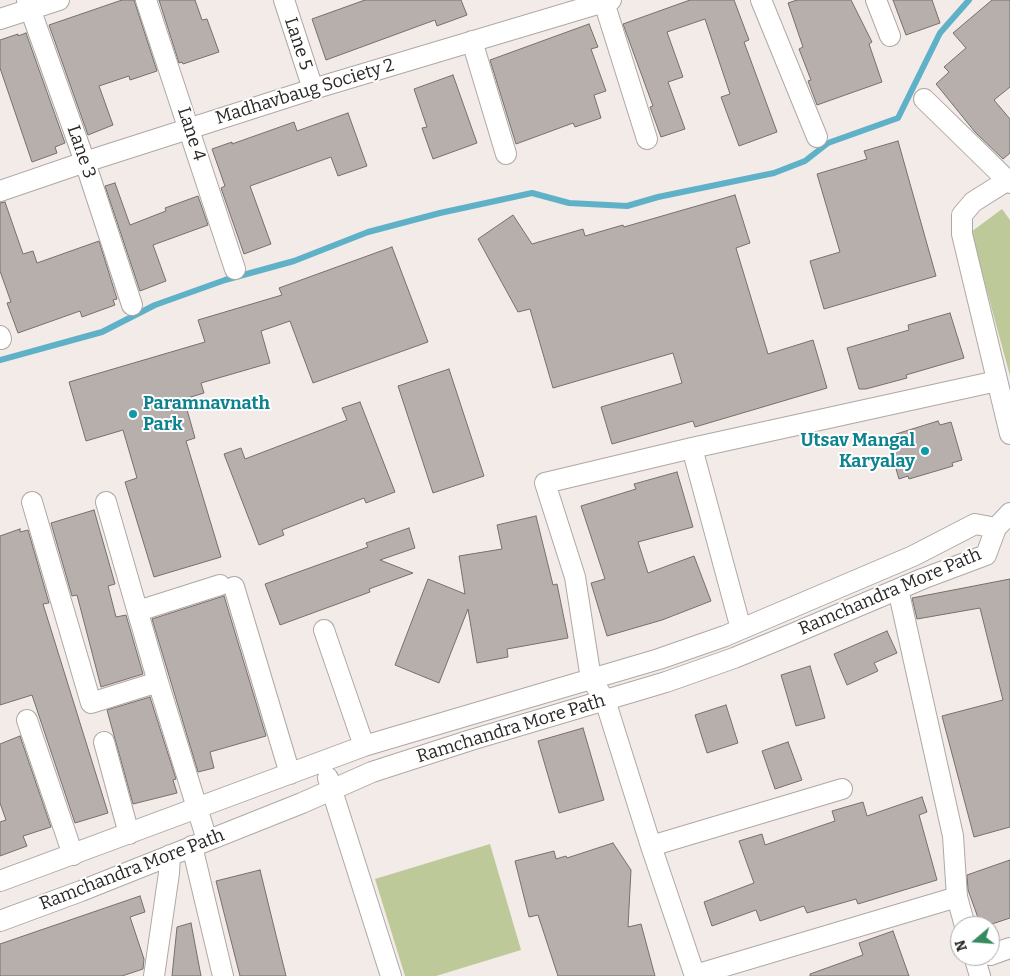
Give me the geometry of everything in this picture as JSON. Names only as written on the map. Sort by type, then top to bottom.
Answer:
[{"type":"street","points":[[0,19],[29,4],[59,0]]},
{"type":"street","name":"Lane 4","points":[[146,0],[235,269]]},
{"type":"street","name":"Lane 5","points":[[284,0],[312,89]]},
{"type":"street","points":[[762,0],[817,137]]},
{"type":"street","points":[[876,0],[890,36]]},
{"type":"street","points":[[607,1],[647,140]]},
{"type":"street","name":"Madhavbaug Society 2","points":[[0,191],[312,89],[607,1]]},
{"type":"street","name":"Lane 3","points":[[29,4],[85,162],[132,305]]},
{"type":"street","points":[[472,41],[506,154]]},
{"type":"street","points":[[924,99],[1009,181],[973,202],[962,215],[962,234],[1010,434]]},
{"type":"street","points":[[957,897],[695,976],[651,846],[605,700],[591,679],[576,576],[545,483],[692,448],[997,381]]},
{"type":"street","points":[[692,448],[741,629]]},
{"type":"street","points":[[32,502],[91,703],[158,682]]},
{"type":"street","points":[[106,502],[197,809],[200,843],[223,976]]},
{"type":"street","points":[[996,528],[1010,513]]},
{"type":"street","name":"Ramchandra More Path","points":[[0,881],[364,746],[658,659],[741,629],[913,556],[974,524],[996,528],[986,555],[898,589],[734,658],[666,682],[381,769],[81,891],[0,921]]},
{"type":"street","points":[[138,611],[227,586],[290,774]]},
{"type":"street","points":[[898,589],[953,836],[957,897],[962,916]]},
{"type":"street","points":[[324,630],[364,746]]},
{"type":"street","points":[[27,720],[73,855]]},
{"type":"street","points":[[104,742],[129,834]]},
{"type":"street","points":[[323,762],[391,976]]},
{"type":"street","points":[[651,846],[842,790]]},
{"type":"street","points":[[154,976],[170,873],[170,855]]},
{"type":"green space","points":[[1002,209],[1010,220],[1010,376],[971,232]]},
{"type":"green space","points":[[490,844],[521,950],[436,976],[405,976],[375,879]]},
{"type":"building","points":[[122,0],[134,0],[157,71],[130,80],[129,76],[99,86],[113,125],[88,135],[49,25]]},
{"type":"building","points":[[159,0],[195,0],[202,20],[207,19],[219,52],[183,64],[182,62],[179,63]]},
{"type":"building","points":[[365,0],[461,0],[467,15],[437,26],[435,20],[326,60],[312,19]]},
{"type":"building","points":[[690,0],[734,0],[749,40],[744,42],[777,132],[739,146],[721,97],[730,94],[705,19],[667,32],[683,77],[668,82],[685,129],[661,137],[650,107],[653,106],[623,24]]},
{"type":"building","points":[[797,0],[851,0],[872,42],[869,44],[882,82],[817,105],[808,81],[811,80],[799,49],[803,47],[788,3]]},
{"type":"building","points":[[893,0],[932,0],[940,23],[906,35]]},
{"type":"building","points":[[992,0],[1010,0],[1010,87],[994,100],[1010,119],[1010,153],[1003,159],[975,132],[936,84],[949,72],[944,67],[966,48],[953,33]]},
{"type":"building","points":[[589,24],[598,47],[591,49],[606,91],[594,95],[601,118],[575,127],[573,123],[516,144],[490,60]]},
{"type":"building","points":[[26,33],[65,143],[55,147],[57,153],[32,162],[0,68],[0,40]]},
{"type":"building","points":[[453,75],[477,143],[433,159],[422,128],[427,127],[414,89]]},
{"type":"building","points":[[348,113],[367,166],[338,176],[331,157],[250,186],[271,244],[244,254],[221,188],[225,186],[212,149],[232,142],[232,144],[294,122],[297,131]]},
{"type":"building","points":[[898,141],[936,276],[824,309],[810,261],[840,252],[817,174],[867,159],[864,151]]},
{"type":"building","points":[[115,183],[130,225],[166,211],[165,208],[198,196],[208,225],[153,245],[166,281],[140,291],[105,186]]},
{"type":"building","points":[[735,195],[750,243],[736,248],[768,354],[813,340],[827,388],[695,427],[693,421],[612,444],[601,407],[682,383],[673,353],[553,388],[530,309],[518,312],[478,239],[513,215],[532,244],[583,229],[585,236],[623,225],[624,227]]},
{"type":"building","points":[[5,202],[23,254],[33,251],[37,263],[99,241],[117,299],[113,300],[115,305],[82,317],[80,311],[18,333],[7,303],[11,302],[0,271],[0,203]]},
{"type":"building","points":[[392,247],[428,342],[313,383],[290,321],[261,331],[270,363],[201,383],[204,393],[184,399],[195,438],[186,441],[221,557],[154,577],[125,482],[137,478],[123,430],[86,441],[69,382],[205,342],[198,320],[282,295],[279,288]]},
{"type":"building","points":[[950,313],[964,358],[906,375],[907,378],[866,389],[859,389],[847,348],[909,330],[908,325]]},
{"type":"building","points":[[449,369],[484,476],[433,493],[398,386]]},
{"type":"building","points":[[360,402],[395,492],[366,503],[364,498],[282,530],[284,535],[259,545],[224,454],[241,448],[245,459],[347,420],[342,408]]},
{"type":"building","name":"Utsav Mangal Karyalay","points":[[938,421],[940,425],[951,422],[962,460],[952,463],[953,466],[909,479],[908,476],[899,479],[888,442],[897,439],[896,434]]},
{"type":"building","points":[[677,472],[693,527],[638,542],[648,573],[694,556],[711,601],[662,620],[607,636],[591,583],[605,579],[581,506],[636,489],[634,484]]},
{"type":"building","points":[[94,510],[115,584],[108,586],[116,617],[126,615],[143,674],[101,687],[77,595],[72,596],[51,523]]},
{"type":"building","points":[[536,516],[553,585],[557,584],[568,638],[507,649],[508,657],[477,663],[468,609],[439,683],[395,665],[428,579],[465,594],[459,556],[502,549],[497,525]]},
{"type":"building","points":[[409,528],[415,548],[380,560],[413,573],[369,589],[370,592],[280,625],[265,584],[368,547],[366,543]]},
{"type":"building","points":[[20,529],[20,532],[28,530],[49,603],[43,604],[108,813],[75,823],[32,695],[0,705],[0,536]]},
{"type":"building","points":[[1010,579],[1010,827],[974,837],[942,716],[1003,700],[980,608],[917,619],[912,598]]},
{"type":"building","points":[[224,596],[266,736],[210,752],[214,768],[198,772],[152,619]]},
{"type":"building","points":[[887,631],[897,653],[874,663],[878,671],[847,685],[834,654]]},
{"type":"building","points":[[810,666],[825,718],[796,726],[781,675]]},
{"type":"building","points":[[150,697],[176,779],[173,780],[177,793],[133,804],[107,710]]},
{"type":"building","points":[[726,705],[738,743],[707,753],[695,715]]},
{"type":"building","points":[[583,728],[604,800],[559,813],[538,741]]},
{"type":"building","points":[[20,736],[51,827],[23,836],[27,846],[0,856],[0,822],[6,820],[0,803],[0,744]]},
{"type":"building","points":[[788,742],[802,780],[775,789],[762,751]]},
{"type":"building","points":[[922,797],[927,812],[919,815],[937,880],[858,904],[856,899],[807,913],[804,906],[760,921],[756,910],[712,926],[704,902],[754,883],[739,841],[762,834],[765,845],[835,821],[832,811],[863,802],[867,816]]},
{"type":"building","points":[[613,843],[631,870],[628,927],[641,924],[655,976],[558,976],[538,915],[529,917],[515,861],[554,851],[556,859],[566,856],[567,858]]},
{"type":"building","points":[[1010,860],[1010,918],[1000,921],[1000,916],[977,916],[968,890],[967,875]]},
{"type":"building","points":[[260,870],[286,976],[240,976],[216,881]]},
{"type":"building","points":[[140,896],[145,912],[130,917],[144,959],[143,969],[122,976],[0,976],[0,944]]},
{"type":"building","points":[[191,923],[201,976],[172,976],[177,927]]},
{"type":"building","points":[[893,931],[909,976],[810,976],[810,974],[863,955],[859,943]]},
{"type":"waterway","points":[[0,360],[102,332],[155,305],[225,280],[294,261],[368,232],[440,213],[532,193],[569,203],[627,206],[658,197],[774,173],[805,161],[828,143],[898,118],[940,33],[969,0]]},
{"type":"place","name":"Paramnavnath Park","points":[[133,414]]},
{"type":"place","name":"Utsav Mangal Karyalay","points":[[925,451]]}]
